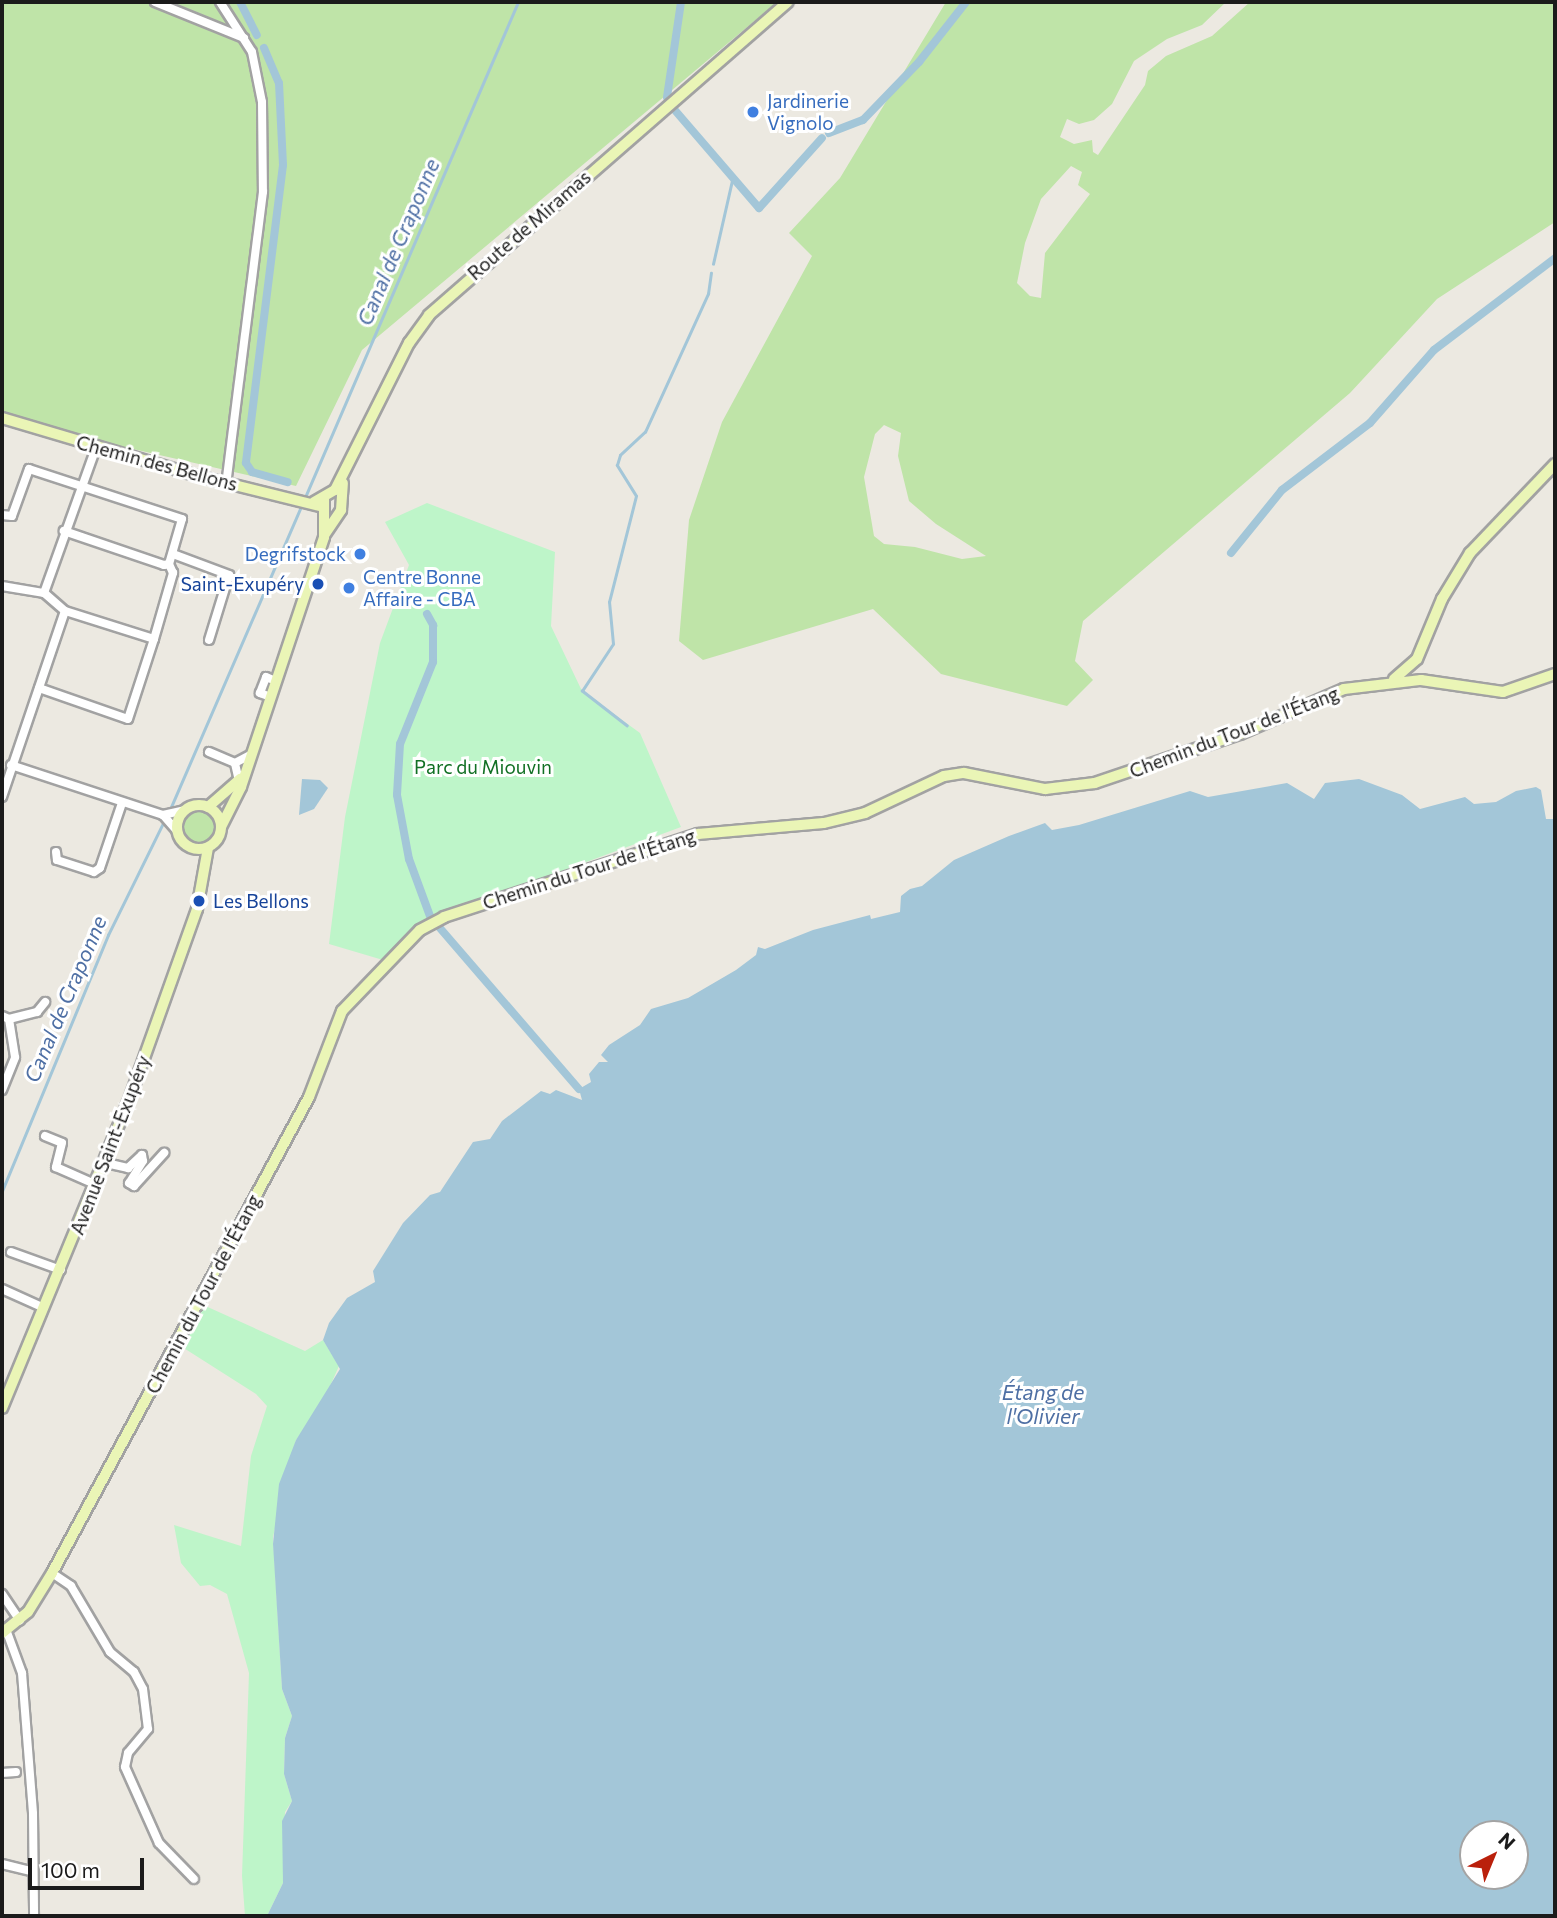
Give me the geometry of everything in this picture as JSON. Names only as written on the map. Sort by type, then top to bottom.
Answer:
[{"type":"street","points":[[155,2],[244,38]]},
{"type":"street","points":[[220,2],[252,52],[262,102],[263,192],[226,482]]},
{"type":"street","name":"Route de Miramas","points":[[323,503],[345,472],[403,355],[429,315],[788,2]]},
{"type":"street","name":"Chemin des Bellons","points":[[2,418],[96,448],[226,482],[323,503]]},
{"type":"street","points":[[44,593],[80,485],[96,448]]},
{"type":"street","points":[[1391,681],[1405,674],[1417,659],[1443,598],[1470,553],[1555,464]]},
{"type":"street","points":[[2,515],[12,516],[29,469],[182,519],[169,564],[173,573],[128,719],[39,688]]},
{"type":"street","points":[[190,848],[208,848],[216,842],[271,697],[324,537],[337,514],[345,472]]},
{"type":"street","points":[[323,503],[341,500]]},
{"type":"street","points":[[323,503],[337,514]]},
{"type":"street","points":[[323,503],[324,537]]},
{"type":"street","points":[[65,531],[169,564]]},
{"type":"street","points":[[173,554],[229,575],[209,640]]},
{"type":"street","points":[[2,586],[44,593],[65,611],[154,639]]},
{"type":"street","points":[[2,797],[8,765],[39,688],[65,611]]},
{"type":"street","name":"Chemin du Tour de l'Étang","points":[[4,1633],[20,1621],[52,1573],[309,1097],[342,1011],[420,930],[444,917],[698,834],[824,823],[865,813],[944,776],[964,774],[1045,789],[1095,783],[1240,734],[1344,689],[1391,681],[1422,680],[1503,692],[1555,674]]},
{"type":"street","points":[[209,752],[235,763],[241,778]]},
{"type":"street","points":[[235,763],[250,755]]},
{"type":"street","points":[[8,765],[163,815],[208,807],[241,778]]},
{"type":"street","points":[[56,852],[57,860],[94,872],[100,868],[122,803]]},
{"type":"street","points":[[208,807],[218,816],[221,827]]},
{"type":"street","points":[[177,831],[184,810]]},
{"type":"street","points":[[163,815],[190,848],[202,877]]},
{"type":"street","name":"Avenue Saint-Exupéry","points":[[2,1405],[106,1163],[192,923],[208,848]]},
{"type":"street","points":[[2,1090],[15,1057],[5,1017],[37,1012],[45,1002]]},
{"type":"street","points":[[46,1136],[62,1143],[56,1167],[97,1185]]},
{"type":"street","points":[[106,1163],[128,1168],[142,1155],[143,1161],[129,1183],[134,1186],[163,1153]]},
{"type":"street","points":[[11,1252],[61,1270]]},
{"type":"street","points":[[2,1289],[44,1308]]},
{"type":"street","points":[[52,1573],[71,1586],[110,1652],[134,1672],[143,1689],[148,1729],[128,1753],[125,1767],[159,1843],[194,1879]]},
{"type":"street","points":[[2,1594],[20,1621]]},
{"type":"street","points":[[4,1633],[22,1673],[34,1916]]},
{"type":"street","points":[[2,1773],[16,1772]]},
{"type":"street","points":[[2,1864],[33,1872]]},
{"type":"green space","points":[[2,2],[777,2],[362,350],[296,486],[67,434],[2,413]]},
{"type":"green space","points":[[946,2],[1226,2],[1202,25],[1167,39],[1134,61],[1112,104],[1094,120],[1079,124],[1067,119],[1060,137],[1074,144],[1092,140],[1093,152],[1098,155],[1145,85],[1148,71],[1166,56],[1212,36],[1250,2],[1555,2],[1555,222],[1437,299],[1350,393],[1083,621],[1075,661],[1093,680],[1067,706],[941,674],[873,609],[703,660],[679,641],[689,520],[722,422],[812,256],[789,233],[840,178]],"holes":[[[1071,166],[1082,172],[1078,185],[1090,194],[1045,253],[1041,298],[1030,296],[1017,283],[1025,243],[1041,199]],[[884,425],[901,433],[898,456],[909,501],[936,524],[986,556],[962,559],[915,547],[884,544],[874,536],[864,477],[875,434]]]},
{"type":"green space","name":"Parc du Miouvin","points":[[427,503],[555,552],[551,626],[582,691],[640,733],[681,827],[432,919],[383,960],[329,944],[345,817],[380,643],[409,565],[385,522]]},
{"type":"green space","points":[[199,809],[211,815],[217,827],[211,839],[199,845],[187,839],[181,827],[187,815]]},
{"type":"green space","points":[[201,1304],[305,1351],[323,1340],[339,1366],[322,1404],[296,1440],[273,1537],[282,1689],[292,1716],[285,1738],[284,1774],[292,1801],[285,1812],[283,1883],[267,1916],[245,1916],[242,1876],[249,1673],[227,1594],[210,1585],[200,1586],[181,1563],[174,1525],[241,1546],[251,1456],[267,1406],[256,1394],[179,1345]]},
{"type":"water","points":[[302,779],[320,780],[328,788],[314,809],[299,815]]},
{"type":"water","name":"Étang de l'Olivier","points":[[1359,779],[1402,795],[1420,809],[1465,797],[1474,804],[1496,802],[1516,791],[1536,787],[1541,790],[1546,819],[1555,819],[1555,1916],[267,1916],[283,1883],[282,1821],[292,1801],[284,1774],[285,1738],[292,1716],[282,1689],[273,1544],[279,1484],[296,1440],[340,1369],[323,1340],[329,1323],[347,1298],[375,1282],[373,1271],[403,1223],[430,1195],[440,1192],[473,1142],[490,1139],[502,1121],[541,1091],[550,1094],[556,1090],[582,1100],[579,1089],[591,1082],[589,1074],[599,1062],[608,1062],[601,1055],[609,1045],[640,1025],[651,1009],[688,998],[736,970],[756,955],[758,947],[765,949],[813,930],[870,915],[871,919],[900,912],[901,896],[910,889],[922,886],[954,860],[1009,836],[1045,823],[1052,830],[1079,825],[1190,791],[1208,797],[1287,783],[1314,799],[1325,783]]},
{"type":"waterway","points":[[240,2],[257,35]]},
{"type":"waterway","name":"Canal de Craponne","points":[[306,495],[518,2]]},
{"type":"waterway","points":[[667,97],[681,2]]},
{"type":"waterway","points":[[829,133],[863,120],[919,62],[966,2]]},
{"type":"waterway","points":[[264,48],[279,83],[283,165],[246,463],[252,472],[288,482]]},
{"type":"waterway","points":[[673,108],[759,208],[822,138]]},
{"type":"waterway","points":[[713,264],[733,176]]},
{"type":"waterway","points":[[1231,553],[1282,490],[1370,423],[1434,350],[1555,258]]},
{"type":"waterway","points":[[627,726],[582,691],[613,644],[609,602],[636,496],[617,465],[620,455],[645,432],[708,294],[711,273]]},
{"type":"waterway","name":"Canal de Craponne","points":[[171,807],[302,504]]},
{"type":"waterway","points":[[427,614],[433,625],[433,662],[400,744],[397,795],[409,859],[430,916]]},
{"type":"waterway","name":"Canal de Craponne","points":[[2,1191],[108,935],[164,821]]},
{"type":"waterway","points":[[439,927],[579,1089]]},
{"type":"place","name":"Jardinerie Vignolo","points":[[753,112]]},
{"type":"place","name":"Degrifstock","points":[[360,554]]},
{"type":"place","name":"Saint-Exupéry","points":[[318,584]]},
{"type":"place","name":"Centre Bonne Affaire - CBA","points":[[349,588]]},
{"type":"place","name":"Les Bellons","points":[[199,901]]}]
